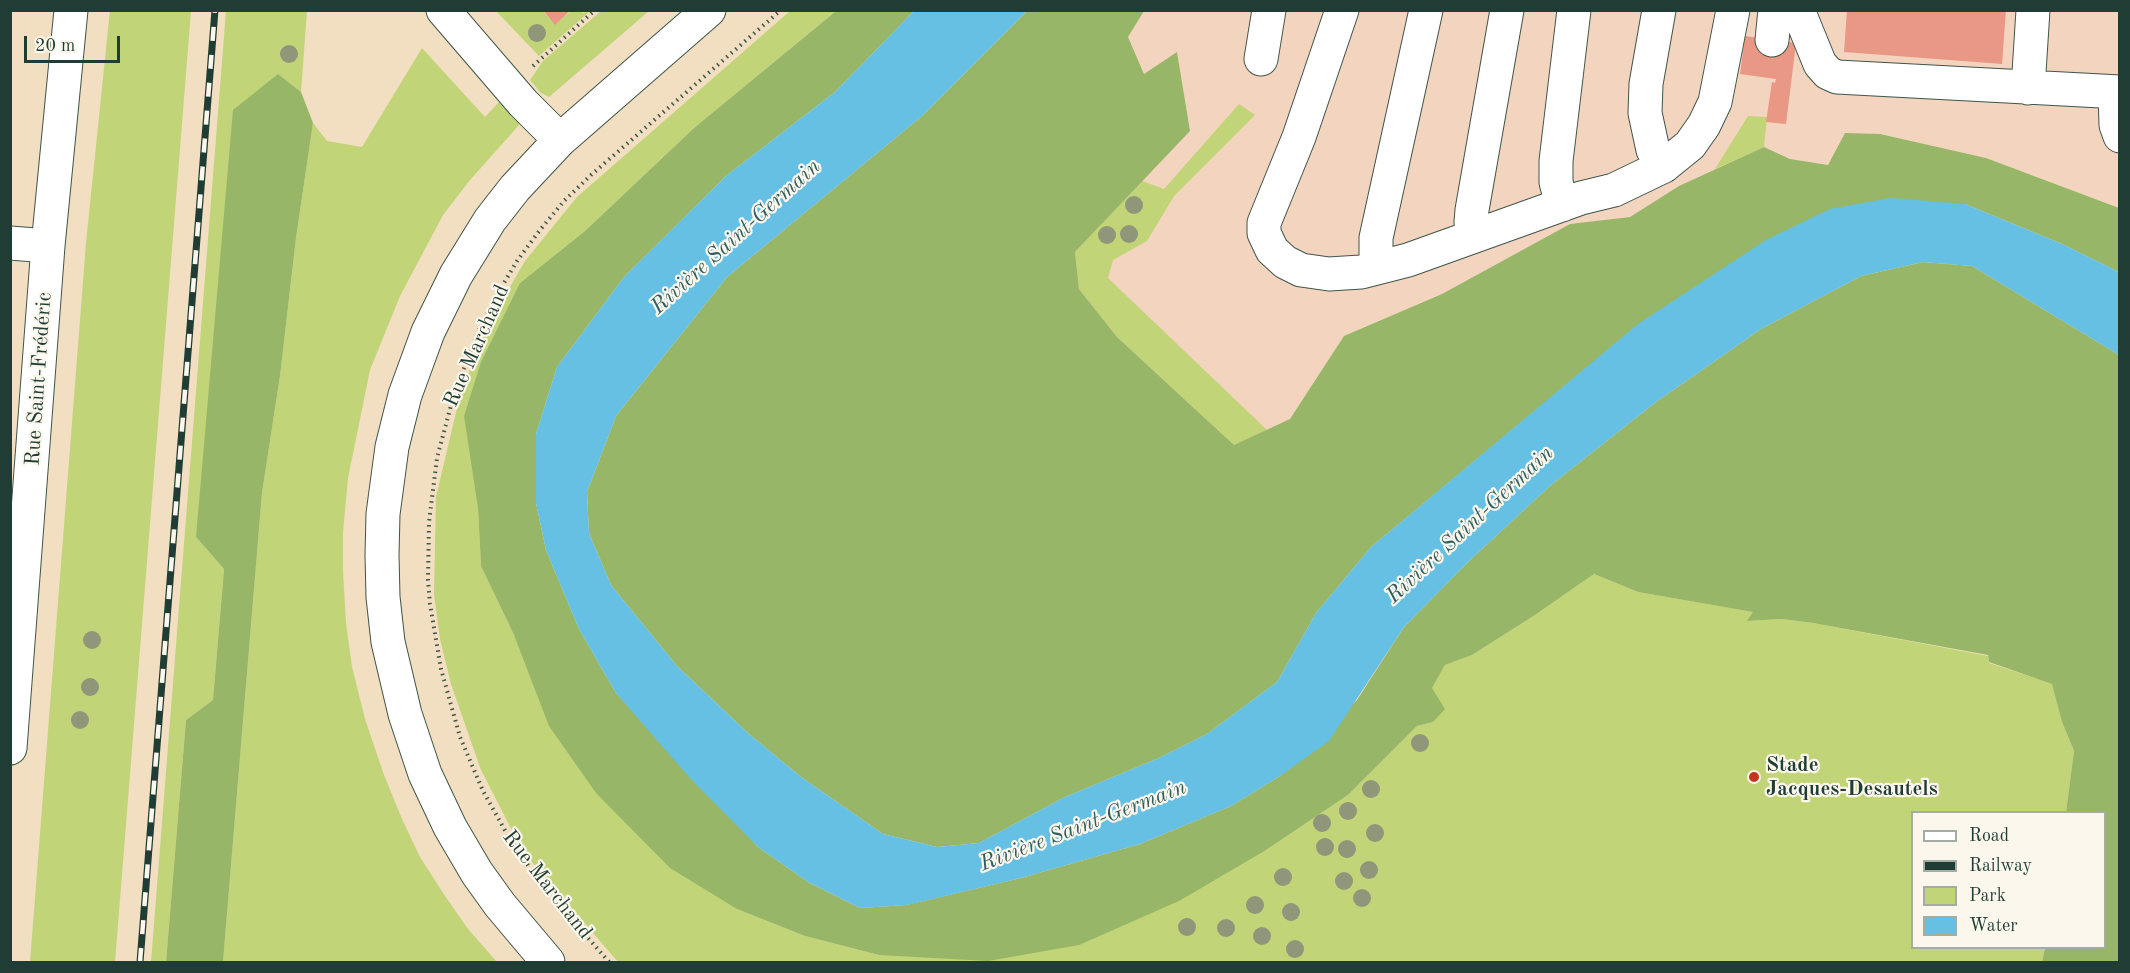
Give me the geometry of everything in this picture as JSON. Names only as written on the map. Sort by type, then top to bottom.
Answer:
[{"type":"street","name":"Rue Saint-Frédéric","points":[[10,748],[16,611],[71,10]]},
{"type":"street","points":[[443,10],[523,103],[560,140]]},
{"type":"street","points":[[548,963],[511,920],[473,866],[450,827],[425,774],[405,714],[393,668],[385,619],[383,514],[392,447],[405,395],[436,312],[466,256],[490,219],[515,188],[560,140],[709,10]]},
{"type":"street","points":[[1261,59],[1269,10]]},
{"type":"street","points":[[1342,10],[1299,137],[1264,223],[1264,233],[1272,250],[1285,262],[1301,270],[1329,274],[1361,272],[1408,260],[1581,198],[1614,190],[1664,166],[1690,145],[1704,125],[1715,102],[1732,10]]},
{"type":"street","points":[[1379,267],[1376,238],[1426,10]]},
{"type":"street","points":[[1474,236],[1471,222],[1472,210],[1507,10]]},
{"type":"street","points":[[1562,205],[1556,182],[1556,161],[1574,10]]},
{"type":"street","points":[[1659,10],[1646,84],[1645,112],[1653,150],[1664,166]]},
{"type":"street","points":[[1798,10],[1820,64],[1828,73],[1837,77],[2117,93],[2116,125],[2120,136]]},
{"type":"street","points":[[2028,88],[2033,10]]},
{"type":"street","points":[[10,243],[48,246]]},
{"type":"path","points":[[541,58],[595,10]]},
{"type":"path","name":"Rue Marchand","points":[[609,963],[542,885],[511,841],[483,791],[457,728],[441,669],[430,604],[429,522],[437,458],[444,424],[464,365],[498,293],[529,245],[564,201],[591,175],[781,10]]},
{"type":"shaded area","points":[[1144,11],[2119,11],[2119,208],[1986,158],[1880,134],[1828,165],[1790,159],[1764,147],[1679,186],[1630,217],[1570,224],[1442,294],[1344,336],[1290,419],[1234,445],[1075,252],[1190,130],[1177,53],[1145,74],[1128,37]]},
{"type":"green space","points":[[110,10],[191,11],[115,962],[30,962],[86,243]]},
{"type":"green space","points":[[226,11],[307,11],[301,92],[277,74],[196,537],[224,569],[213,700],[186,720],[166,962],[151,962]]},
{"type":"green space","points":[[496,11],[543,11],[555,24],[571,11],[583,13],[590,11],[539,56]]},
{"type":"green space","points":[[601,11],[649,11],[549,97],[541,93],[530,80],[543,61]]},
{"type":"green space","points":[[790,11],[836,11],[694,128],[585,231],[520,283],[478,508],[481,566],[514,635],[737,909],[805,936],[879,955],[1266,850],[1348,795],[1417,726],[1433,722],[1432,688],[1445,665],[1472,655],[1594,574],[1638,592],[1754,612],[1748,621],[1782,619],[1813,623],[1988,656],[1989,663],[2053,684],[2062,722],[2074,751],[2066,811],[1911,811],[1911,949],[2045,949],[2042,962],[618,962],[532,862],[515,836],[481,770],[451,684],[440,639],[434,594],[436,497],[458,404],[475,355],[499,306],[525,261],[577,197]]},
{"type":"green space","points":[[836,11],[914,11],[835,92],[726,176],[624,277],[557,367],[536,434],[536,503],[546,550],[579,629],[616,693],[758,847],[808,882],[860,908],[906,905],[1021,878],[1140,844],[1231,806],[1280,776],[1357,700],[1404,627],[1469,561],[1551,485],[1656,402],[1761,329],[1861,276],[1923,262],[1972,266],[2119,355],[2119,962],[2042,962],[2045,949],[2106,949],[2106,811],[2066,811],[2074,751],[2062,722],[2052,684],[1989,662],[1988,655],[1813,623],[1782,619],[1747,621],[1753,612],[1638,592],[1594,574],[1472,655],[1445,665],[1432,688],[1445,709],[1433,722],[1417,726],[1348,795],[1266,850],[1179,901],[1079,945],[988,961],[879,955],[805,936],[737,909],[670,868],[596,793],[549,726],[514,635],[481,566],[478,508],[464,416],[481,362],[520,283],[585,231],[694,128]]},
{"type":"green space","points":[[1027,11],[1144,11],[1128,37],[1144,74],[1177,52],[1190,131],[1075,252],[1079,289],[1117,337],[1234,445],[1290,419],[1344,336],[1442,294],[1570,224],[1630,217],[1679,186],[1764,147],[1790,159],[1828,165],[1845,133],[1880,134],[1986,158],[2119,208],[2119,272],[2062,244],[1965,204],[1638,325],[1371,547],[1316,613],[1277,682],[1207,734],[1159,758],[1065,797],[979,843],[937,847],[883,834],[801,777],[749,734],[677,666],[611,585],[589,533],[587,492],[616,416],[727,277],[922,116]]},
{"type":"green space","points":[[422,48],[485,117],[500,101],[520,124],[470,180],[443,215],[400,296],[370,370],[348,478],[343,532],[346,623],[352,667],[365,719],[402,819],[420,857],[443,893],[468,929],[497,962],[223,962],[262,493],[280,376],[296,238],[313,123],[327,141],[362,147]]},
{"type":"green space","points":[[278,74],[301,92],[313,123],[296,238],[280,376],[262,493],[223,962],[166,962],[186,720],[213,700],[224,569],[196,537],[233,110]]},
{"type":"green space","points":[[1239,104],[1255,115],[1174,196],[1147,241],[1113,260],[1108,278],[1267,430],[1234,445],[1117,337],[1079,289],[1075,252],[1142,181],[1164,189]]},
{"type":"green space","points":[[1748,116],[1767,117],[1764,147],[1715,169]]},
{"type":"water","name":"Rivière Saint-Germain","points":[[914,11],[1027,11],[922,116],[727,277],[616,416],[587,492],[589,533],[611,585],[677,666],[749,734],[801,777],[883,834],[937,847],[979,843],[1065,797],[1159,758],[1207,734],[1277,682],[1316,613],[1371,547],[1638,324],[1766,240],[1830,209],[1891,198],[1965,204],[2062,244],[2119,272],[2119,355],[1972,266],[1923,262],[1861,276],[1761,329],[1656,402],[1551,485],[1469,561],[1404,627],[1329,741],[1280,776],[1231,806],[1140,844],[1021,878],[907,905],[860,908],[808,882],[758,847],[689,777],[616,693],[579,629],[546,550],[536,503],[536,434],[557,367],[624,277],[726,176],[835,92]]},
{"type":"building","points":[[543,10],[571,10],[555,25]]},
{"type":"building","points":[[1847,10],[2006,10],[2002,64],[1844,52]]},
{"type":"building","points":[[1745,36],[1796,43],[1786,124],[1766,122],[1772,82],[1775,83],[1776,79],[1740,74]]},
{"type":"railway","points":[[140,962],[215,10]]},
{"type":"place","name":"Stade Jacques-Desautels","points":[[1754,777]]}]
